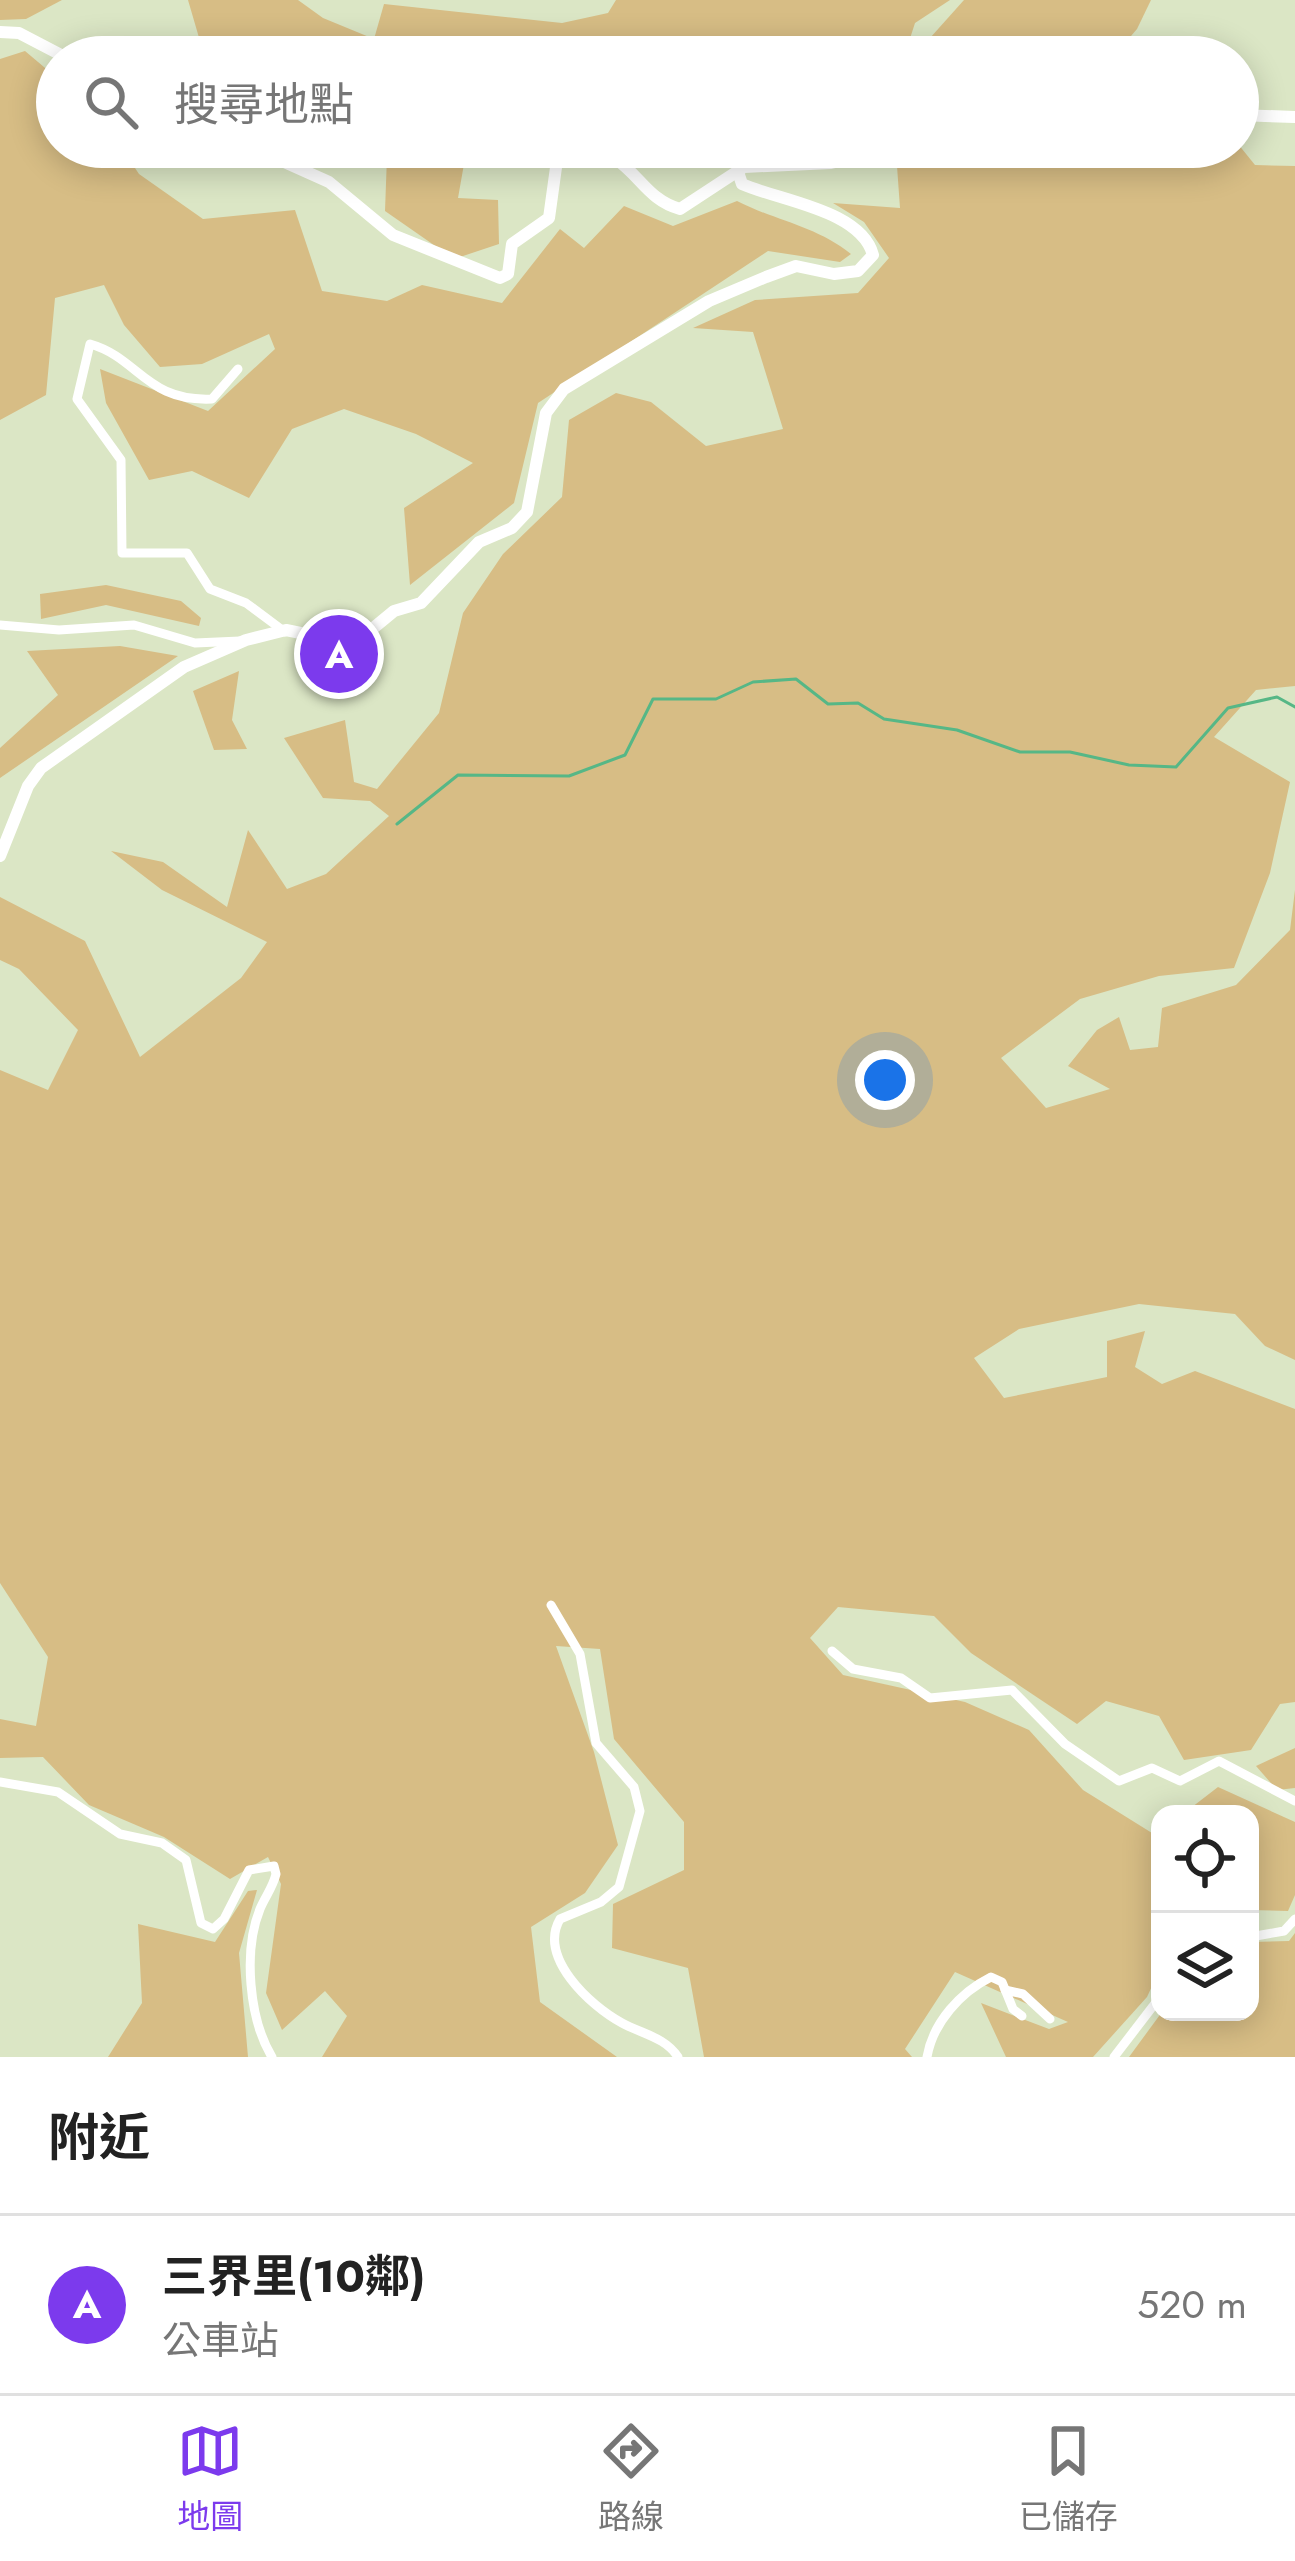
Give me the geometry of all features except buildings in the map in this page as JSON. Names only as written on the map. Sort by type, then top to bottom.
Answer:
[{"type":"street","points":[[0,32],[19,33],[36,42]]},
{"type":"street","points":[[1259,116],[1295,117]]},
{"type":"street","points":[[298,168],[329,182],[393,235],[500,278],[508,274],[512,244],[549,218],[556,168]]},
{"type":"street","points":[[629,168],[660,203],[680,209],[749,168]]},
{"type":"street","points":[[0,625],[58,630],[134,625],[195,643],[285,632],[306,633],[335,644],[365,639],[394,610],[434,592],[479,542],[512,528],[534,494],[546,413],[564,389],[709,301],[796,266],[834,274],[858,271],[873,255],[856,228],[742,184],[739,175]]},
{"type":"street","points":[[238,369],[212,398],[200,399],[167,393],[140,379],[112,350],[90,344],[77,399],[121,460],[122,553],[187,554],[210,589],[246,603],[285,632]]},
{"type":"street","points":[[0,856],[28,786],[52,758],[184,667],[245,640]]},
{"type":"street","points":[[551,1605],[580,1654],[596,1743],[634,1787],[640,1811],[619,1887],[601,1902],[560,1918],[552,1939],[556,1958],[599,2008],[663,2041],[678,2057]]},
{"type":"street","points":[[832,1651],[853,1669],[901,1678],[930,1698],[1012,1690],[1065,1744],[1118,1780],[1152,1768],[1180,1781],[1219,1761],[1295,1801]]},
{"type":"street","points":[[0,1782],[58,1792],[120,1834],[163,1843],[185,1860],[200,1923],[213,1929],[224,1919],[249,1870],[274,1866],[273,1887],[254,1933],[253,2005],[260,2037],[272,2057]]},
{"type":"street","points":[[1259,1935],[1285,1931],[1295,1919]]},
{"type":"street","points":[[927,2057],[930,2042],[962,1992],[991,1977],[1022,2017]]},
{"type":"street","points":[[1005,1990],[1023,1994],[1051,2019]]},
{"type":"street","points":[[1114,2057],[1151,2009]]},
{"type":"shaded area","points":[[0,0],[62,0],[26,19],[0,20]]},
{"type":"shaded area","points":[[188,0],[298,0],[323,18],[367,36],[199,36]]},
{"type":"shaded area","points":[[616,0],[950,0],[915,23],[911,36],[375,36],[384,4],[562,23],[608,13]]},
{"type":"shaded area","points":[[964,0],[1151,0],[1131,36],[932,36]]},
{"type":"shaded area","points":[[25,51],[36,60],[36,168],[135,168],[203,219],[295,210],[322,291],[387,301],[422,285],[502,303],[560,229],[584,248],[624,206],[673,226],[737,201],[824,237],[851,254],[840,262],[768,251],[538,403],[514,503],[410,585],[404,508],[473,463],[416,434],[344,409],[292,429],[249,498],[192,471],[149,480],[106,403],[100,369],[208,411],[275,349],[269,334],[202,364],[160,367],[124,325],[104,285],[55,298],[46,395],[0,420],[0,59]]},
{"type":"shaded area","points":[[1295,166],[1295,686],[1256,690],[1214,737],[1290,782],[1270,873],[1234,968],[1159,976],[1080,999],[1001,1058],[1046,1108],[1110,1089],[1068,1066],[1097,1030],[1119,1017],[1130,1050],[1158,1047],[1162,1008],[1236,985],[1290,930],[1295,890],[1295,1360],[1265,1346],[1235,1314],[1139,1304],[1019,1329],[974,1358],[1004,1398],[1107,1377],[1107,1341],[1145,1331],[1135,1367],[1162,1384],[1195,1371],[1295,1409],[1295,1702],[1280,1704],[1251,1750],[1184,1760],[1159,1716],[1106,1701],[1077,1724],[971,1653],[934,1616],[838,1607],[810,1638],[843,1675],[965,1702],[1029,1730],[1083,1790],[1151,1832],[1151,1988],[1093,2057],[1006,2057],[981,2003],[1049,2029],[1068,2022],[955,1972],[905,2049],[912,2057],[704,2057],[688,1968],[612,1948],[613,1904],[684,1870],[684,1822],[614,1739],[600,1649],[556,1646],[594,1752],[618,1845],[585,1893],[531,1927],[540,2002],[617,2057],[322,2057],[347,2016],[325,1991],[282,2030],[266,1993],[281,1884],[268,1857],[230,1879],[164,1837],[89,1805],[43,1757],[0,1758],[0,1719],[36,1726],[48,1657],[0,1583],[0,1070],[48,1090],[78,1030],[19,969],[0,960],[0,897],[85,941],[140,1057],[241,978],[267,942],[162,890],[111,851],[163,862],[227,907],[248,830],[287,889],[326,874],[389,816],[370,801],[323,798],[284,738],[345,720],[354,782],[377,789],[439,713],[463,613],[503,554],[562,497],[569,420],[616,393],[651,402],[706,446],[783,429],[753,332],[693,328],[755,300],[858,293],[889,258],[864,222],[833,203],[900,208],[897,168]]},
{"type":"shaded area","points":[[387,168],[463,168],[458,198],[498,200],[499,244],[454,259],[385,211]]},
{"type":"shaded area","points":[[106,585],[181,601],[201,618],[199,626],[106,605],[41,619],[40,594]]},
{"type":"shaded area","points":[[120,646],[178,656],[0,778],[0,748],[58,695],[27,651]]},
{"type":"shaded area","points":[[239,671],[232,720],[247,749],[214,750],[193,691]]},
{"type":"shaded area","points":[[1295,1748],[1295,1788],[1277,1790],[1256,1766]]},
{"type":"shaded area","points":[[1218,1787],[1258,1805],[1195,1805]]},
{"type":"shaded area","points":[[1259,1806],[1295,1822],[1295,1895],[1288,1911],[1259,1910]]},
{"type":"shaded area","points":[[257,1890],[239,1953],[248,2057],[108,2057],[142,2003],[138,1924],[215,1942],[248,1891]]},
{"type":"shaded area","points":[[1295,1933],[1295,2057],[1129,2057],[1155,2021],[1259,2021],[1259,1942],[1289,1941]]},
{"type":"waterway","points":[[397,824],[458,775],[569,776],[625,755],[653,699],[716,699],[753,682],[796,679],[828,704],[858,703],[884,719],[957,730],[1020,752],[1070,752],[1129,765],[1176,767],[1228,708],[1277,697],[1295,707]]},
{"type":"place","name":"三界里(10鄰)","points":[[339,654]]}]
